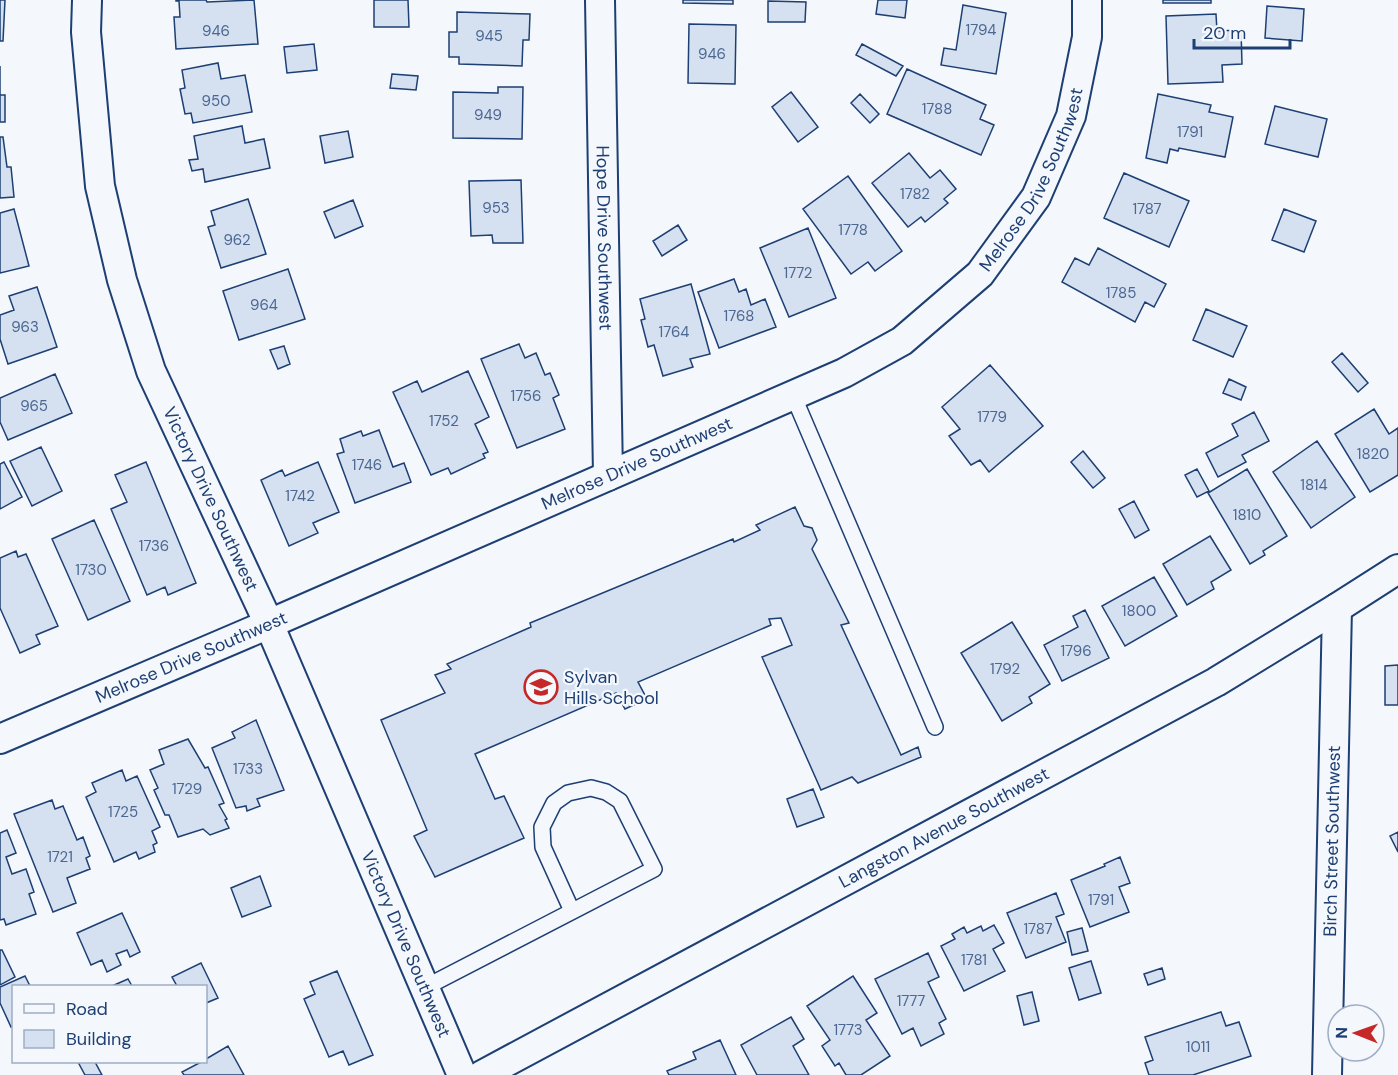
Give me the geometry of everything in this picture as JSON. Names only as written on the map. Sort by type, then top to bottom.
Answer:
[{"type":"street","name":"Victory Drive Southwest","points":[[87,0],[86,32],[100,186],[122,280],[152,371],[269,624],[462,1075]]},
{"type":"street","name":"Hope Drive Southwest","points":[[600,0],[608,476]]},
{"type":"street","name":"Melrose Drive Southwest","points":[[0,739],[844,373],[902,341],[980,274],[1036,197],[1071,116],[1087,37],[1087,0]]},
{"type":"street","name":"Langston Avenue Southwest","points":[[482,1075],[1216,682],[1398,569]]},
{"type":"street","name":"Birch Street Southwest","points":[[1327,1075],[1337,608]]},
{"type":"lane","points":[[793,395],[935,727]]},
{"type":"lane","points":[[424,988],[572,911],[654,868],[620,801],[606,792],[591,788],[568,793],[554,803],[542,827],[543,847],[572,911]]},
{"type":"building","points":[[0,0],[5,0],[3,41],[0,41]]},
{"type":"building","points":[[176,0],[206,0],[207,2],[254,0],[258,44],[176,49],[174,17],[180,17],[179,1]]},
{"type":"building","points":[[374,0],[408,0],[409,27],[374,27]]},
{"type":"building","points":[[683,0],[733,0],[733,4],[683,3]]},
{"type":"building","points":[[878,0],[907,0],[905,18],[876,14]]},
{"type":"building","points":[[1163,0],[1211,0],[1211,3],[1163,3]]},
{"type":"building","points":[[768,1],[806,2],[805,22],[768,22]]},
{"type":"building","points":[[963,5],[1006,13],[996,74],[941,65],[944,48],[956,50]]},
{"type":"building","points":[[1267,6],[1304,9],[1302,41],[1265,38]]},
{"type":"building","points":[[457,12],[530,14],[529,40],[523,40],[522,66],[459,64],[459,57],[449,57],[449,32],[457,32]]},
{"type":"building","points":[[1216,14],[1217,31],[1241,30],[1242,64],[1222,65],[1223,82],[1168,84],[1166,16]]},
{"type":"building","points":[[689,24],[736,25],[735,84],[688,83]]},
{"type":"building","points":[[314,44],[317,70],[287,73],[284,47]]},
{"type":"building","points":[[862,44],[903,66],[896,76],[856,55]]},
{"type":"building","points":[[218,63],[221,79],[245,75],[252,112],[193,123],[191,113],[185,114],[180,89],[185,88],[182,70]]},
{"type":"building","points":[[907,69],[986,105],[980,119],[994,125],[981,155],[887,114]]},
{"type":"building","points":[[392,74],[418,76],[416,90],[390,88]]},
{"type":"building","points":[[498,87],[523,87],[522,139],[453,138],[453,92],[498,93]]},
{"type":"building","points":[[791,92],[818,127],[798,142],[772,107]]},
{"type":"building","points":[[860,94],[879,114],[870,123],[851,103]]},
{"type":"building","points":[[1158,94],[1211,105],[1209,112],[1233,117],[1225,157],[1179,148],[1178,151],[1170,149],[1167,163],[1146,158]]},
{"type":"building","points":[[0,95],[5,95],[5,122],[0,122]]},
{"type":"building","points":[[1275,106],[1327,119],[1318,157],[1265,144]]},
{"type":"building","points":[[242,126],[245,143],[264,139],[270,168],[205,182],[203,169],[192,171],[189,160],[198,159],[194,136]]},
{"type":"building","points":[[348,131],[353,157],[325,163],[320,136]]},
{"type":"building","points":[[0,137],[3,137],[7,167],[11,167],[14,197],[0,198]]},
{"type":"building","points":[[909,153],[930,178],[940,170],[956,189],[944,199],[948,203],[925,222],[921,217],[908,227],[872,183]]},
{"type":"building","points":[[1124,173],[1189,201],[1169,247],[1104,218]]},
{"type":"building","points":[[848,176],[902,251],[875,271],[868,262],[851,274],[803,209]]},
{"type":"building","points":[[521,180],[523,243],[493,243],[492,235],[471,236],[469,181]]},
{"type":"building","points":[[248,199],[266,254],[221,268],[208,227],[215,225],[211,211]]},
{"type":"building","points":[[353,200],[363,226],[335,238],[324,212]]},
{"type":"building","points":[[14,209],[29,266],[0,273],[0,213]]},
{"type":"building","points":[[1284,209],[1316,221],[1304,252],[1272,240]]},
{"type":"building","points":[[678,225],[687,240],[662,256],[653,241]]},
{"type":"building","points":[[808,228],[836,298],[789,317],[760,248]]},
{"type":"building","points":[[1098,248],[1166,284],[1154,307],[1145,302],[1135,322],[1062,282],[1075,258],[1089,265]]},
{"type":"building","points":[[288,269],[305,319],[239,340],[223,291]]},
{"type":"building","points":[[734,279],[739,292],[746,289],[751,305],[765,299],[776,327],[719,348],[698,292]]},
{"type":"building","points":[[691,284],[710,354],[690,359],[693,367],[663,376],[654,345],[648,347],[641,320],[645,319],[640,299]]},
{"type":"building","points":[[37,287],[57,347],[8,364],[0,339],[0,315],[14,310],[9,296]]},
{"type":"building","points":[[1206,309],[1247,326],[1233,357],[1193,340]]},
{"type":"building","points":[[519,344],[525,358],[536,353],[545,375],[550,373],[559,395],[553,398],[565,429],[517,448],[481,359]]},
{"type":"building","points":[[284,346],[290,364],[278,369],[270,350]]},
{"type":"building","points":[[1342,353],[1368,383],[1358,392],[1332,362]]},
{"type":"building","points":[[990,365],[1043,426],[989,472],[980,460],[971,465],[949,436],[960,429],[942,407]]},
{"type":"building","points":[[468,371],[489,417],[475,424],[488,452],[483,454],[485,458],[451,474],[448,468],[431,475],[393,392],[417,381],[422,392]]},
{"type":"building","points":[[55,374],[72,413],[8,440],[0,422],[0,398]]},
{"type":"building","points":[[1229,379],[1246,387],[1241,400],[1223,393]]},
{"type":"building","points":[[1374,409],[1389,434],[1398,428],[1398,475],[1370,492],[1335,434]]},
{"type":"building","points":[[1254,412],[1269,441],[1242,455],[1246,462],[1218,477],[1206,453],[1238,436],[1232,424]]},
{"type":"building","points":[[379,430],[393,467],[404,463],[411,482],[355,503],[337,454],[344,452],[340,439],[361,431],[363,436]]},
{"type":"building","points":[[1317,441],[1355,497],[1311,528],[1273,472]]},
{"type":"building","points":[[41,447],[62,491],[32,506],[10,461]]},
{"type":"building","points":[[1083,451],[1105,478],[1093,488],[1071,462]]},
{"type":"building","points":[[4,462],[22,497],[0,509],[0,464]]},
{"type":"building","points":[[146,462],[196,583],[168,595],[165,587],[147,595],[111,509],[127,502],[115,475]]},
{"type":"building","points":[[318,462],[339,512],[313,523],[318,533],[289,546],[261,480],[282,470],[285,476]]},
{"type":"building","points":[[1197,469],[1209,491],[1197,497],[1185,475]]},
{"type":"building","points":[[1247,469],[1287,536],[1263,551],[1265,555],[1250,564],[1208,493]]},
{"type":"building","points":[[1134,501],[1149,530],[1135,538],[1119,509]]},
{"type":"building","name":"Sylvan Hills School","points":[[795,507],[804,526],[812,528],[817,540],[812,549],[849,623],[841,625],[901,755],[918,747],[921,757],[858,783],[852,777],[821,790],[762,657],[792,645],[781,618],[769,619],[771,625],[638,682],[647,699],[625,709],[616,693],[475,754],[495,799],[504,796],[524,838],[435,877],[414,836],[427,830],[381,720],[445,693],[435,675],[451,669],[447,664],[531,627],[530,623],[733,539],[734,542],[760,530],[756,525]]},
{"type":"building","points":[[94,520],[130,601],[88,620],[52,539]]},
{"type":"building","points":[[1210,536],[1231,570],[1211,582],[1214,589],[1187,605],[1163,564]]},
{"type":"building","points":[[16,551],[18,557],[26,554],[58,626],[36,635],[40,644],[20,653],[0,608],[0,558]]},
{"type":"building","points":[[1154,577],[1177,616],[1125,646],[1102,606]]},
{"type":"building","points":[[1085,610],[1109,658],[1062,681],[1044,645],[1078,627],[1073,616]]},
{"type":"building","points":[[1012,622],[1050,684],[1029,697],[1032,703],[1002,721],[961,653]]},
{"type":"building","points":[[1398,665],[1398,705],[1385,705],[1385,666]]},
{"type":"building","points":[[256,720],[284,790],[257,799],[260,806],[247,811],[246,806],[236,808],[212,748],[235,738],[232,732]]},
{"type":"building","points":[[188,739],[205,768],[208,767],[224,803],[219,805],[229,828],[210,835],[203,829],[178,837],[169,815],[165,815],[154,790],[158,788],[150,770],[164,764],[159,750]]},
{"type":"building","points":[[122,770],[126,781],[137,776],[160,827],[152,831],[157,843],[153,845],[155,852],[139,859],[136,852],[114,862],[86,797],[96,792],[92,783]]},
{"type":"building","points":[[813,789],[824,817],[797,827],[787,799]]},
{"type":"building","points":[[52,800],[55,809],[63,806],[77,840],[83,837],[90,856],[86,858],[90,869],[67,878],[76,903],[53,912],[14,814]]},
{"type":"building","points":[[7,830],[16,853],[6,857],[12,874],[26,869],[34,892],[29,894],[36,914],[6,925],[4,919],[0,920],[0,833]]},
{"type":"building","points":[[1398,832],[1398,852],[1390,836]]},
{"type":"building","points":[[1120,857],[1130,883],[1119,887],[1129,912],[1090,927],[1071,880]]},
{"type":"building","points":[[260,876],[271,906],[242,917],[231,888]]},
{"type":"building","points":[[1056,893],[1064,914],[1056,917],[1066,942],[1026,958],[1007,913]]},
{"type":"building","points":[[122,913],[140,952],[130,957],[127,950],[116,954],[121,965],[107,972],[102,960],[91,965],[77,933]]},
{"type":"building","points":[[994,925],[1004,943],[993,949],[1005,971],[964,991],[941,946],[955,939],[952,934],[964,927],[967,933],[981,926],[983,931]]},
{"type":"building","points":[[1082,928],[1088,951],[1072,955],[1067,932]]},
{"type":"building","points":[[0,950],[15,977],[0,985]]},
{"type":"building","points":[[928,953],[939,977],[928,982],[946,1019],[939,1023],[944,1034],[921,1046],[913,1028],[902,1034],[875,979]]},
{"type":"building","points":[[1091,961],[1101,993],[1079,1000],[1069,968]]},
{"type":"building","points":[[201,963],[218,998],[207,1003],[207,985],[176,985],[172,977]]},
{"type":"building","points":[[1162,968],[1165,979],[1148,985],[1144,974]]},
{"type":"building","points":[[337,971],[373,1055],[349,1065],[343,1051],[329,1057],[304,999],[315,994],[310,982]]},
{"type":"building","points":[[25,976],[30,985],[12,985],[11,1027],[0,1003],[0,987]]},
{"type":"building","points":[[853,976],[877,1013],[866,1020],[890,1056],[861,1075],[846,1075],[839,1063],[835,1066],[822,1046],[830,1040],[807,1006]]},
{"type":"building","points":[[128,979],[131,985],[114,985]]},
{"type":"building","points":[[1032,992],[1039,1021],[1024,1025],[1017,996]]},
{"type":"building","points":[[1221,1012],[1226,1026],[1239,1022],[1251,1056],[1193,1075],[1149,1075],[1145,1063],[1153,1060],[1145,1037]]},
{"type":"building","points":[[791,1017],[804,1039],[793,1046],[809,1075],[757,1075],[741,1045]]},
{"type":"building","points":[[720,1040],[736,1075],[669,1075],[667,1071],[696,1059],[693,1052]]},
{"type":"building","points":[[228,1046],[244,1075],[184,1075],[182,1072],[199,1063],[207,1063],[207,1058]]},
{"type":"building","points":[[79,1063],[96,1063],[102,1075],[85,1075]]},
{"type":"place","name":"Sylvan Hills School","points":[[541,687]]}]
